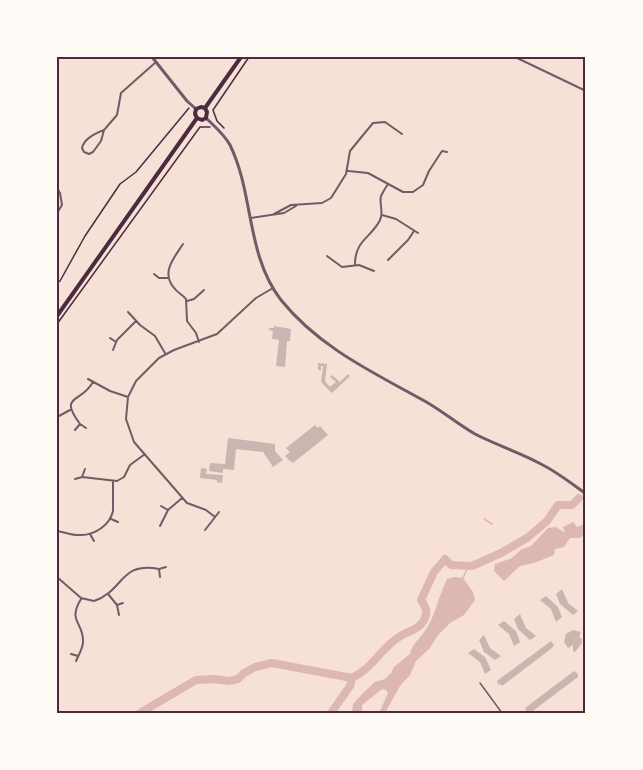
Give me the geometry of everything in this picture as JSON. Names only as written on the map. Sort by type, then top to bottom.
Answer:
[{"type":"main road","points":[[205,108],[241,57]]},
{"type":"main road","points":[[197,118],[196,109],[205,108]]},
{"type":"main road","points":[[197,118],[202,120],[206,118],[205,108]]},
{"type":"main road","points":[[57,316],[197,118]]},
{"type":"street","points":[[152,57],[196,109]]},
{"type":"street","points":[[515,57],[586,91]]},
{"type":"street","points":[[104,130],[96,132],[83,144],[84,152],[89,154],[93,152],[103,139],[104,130],[117,114],[121,93],[156,62]]},
{"type":"street","points":[[206,118],[230,145],[262,262],[273,288],[305,325],[345,357],[429,403],[474,433],[543,464],[586,494]]},
{"type":"street","points":[[250,218],[274,214],[287,207],[327,201],[334,195],[347,171],[350,151],[373,123],[385,122],[402,134]]},
{"type":"street","points":[[438,147],[441,151],[447,152]]},
{"type":"street","points":[[347,171],[368,173],[406,192],[419,189],[425,182],[441,151]]},
{"type":"street","points":[[355,264],[361,243],[382,215],[381,198],[388,184]]},
{"type":"street","points":[[57,188],[62,205],[57,213]]},
{"type":"street","points":[[382,215],[396,219],[418,233]]},
{"type":"street","points":[[388,260],[408,240],[414,230]]},
{"type":"street","points":[[183,244],[169,266],[169,278],[174,288],[187,301],[187,321],[196,333],[199,342]]},
{"type":"street","points":[[178,252],[182,255]]},
{"type":"street","points":[[327,256],[342,267],[355,264],[374,271]]},
{"type":"street","points":[[154,274],[159,278],[169,278]]},
{"type":"street","points":[[215,517],[206,510],[189,505],[130,436],[125,410],[128,397],[140,378],[165,354],[217,334],[256,298],[273,288]]},
{"type":"street","points":[[187,301],[194,299],[204,290]]},
{"type":"street","points":[[128,312],[155,336],[165,354]]},
{"type":"street","points":[[113,350],[116,342],[136,321]]},
{"type":"street","points":[[110,338],[116,342]]},
{"type":"street","points":[[88,379],[110,391],[128,397]]},
{"type":"street","points":[[86,428],[80,424],[71,410],[72,401],[88,392],[93,381]]},
{"type":"street","points":[[57,417],[71,410]]},
{"type":"street","points":[[75,430],[80,424]]},
{"type":"street","points":[[75,479],[82,477],[113,482],[124,477],[130,465],[145,454]]},
{"type":"street","points":[[82,477],[85,469]]},
{"type":"street","points":[[57,531],[81,536],[106,525],[113,511],[113,482]]},
{"type":"street","points":[[160,526],[168,510],[182,498]]},
{"type":"street","points":[[161,506],[168,510]]},
{"type":"street","points":[[205,530],[219,512]]},
{"type":"street","points":[[111,519],[118,522]]},
{"type":"street","points":[[90,534],[94,541]]},
{"type":"street","points":[[57,577],[81,598],[94,601],[108,594],[132,570],[144,567],[159,569],[166,567]]},
{"type":"street","points":[[159,569],[160,577]]},
{"type":"street","points":[[108,594],[117,606],[119,615]]},
{"type":"street","points":[[76,661],[83,641],[75,618],[81,598]]},
{"type":"street","points":[[117,606],[123,603]]},
{"type":"street","points":[[71,654],[78,656]]},
{"type":"lane","points":[[480,683],[502,713]]},
{"type":"path","points":[[220,132],[224,128],[217,121],[213,110],[249,57]]},
{"type":"path","points":[[57,283],[120,184],[136,172],[192,105]]},
{"type":"path","points":[[57,324],[200,127],[210,128]]},
{"type":"shaded area","points":[[573,522],[577,527],[586,523],[584,527],[586,534],[580,538],[570,538],[564,547],[555,549],[554,555],[520,566],[504,581],[494,571],[495,564],[512,558],[522,549],[531,546],[548,528],[556,527],[565,533],[563,527]]},
{"type":"shaded area","points":[[463,578],[473,592],[475,600],[464,615],[450,623],[416,661],[410,675],[400,686],[385,713],[379,713],[388,693],[382,689],[362,705],[362,713],[352,713],[353,704],[364,692],[375,682],[385,679],[394,667],[410,654],[430,621],[447,579]]},
{"type":"building","points":[[274,326],[291,329],[290,341],[287,341],[285,367],[276,366],[279,340],[272,339],[273,331],[269,330]]},
{"type":"building","points":[[318,363],[327,364],[325,381],[330,387],[336,382],[330,377],[332,375],[340,382],[348,374],[350,376],[332,393],[321,382],[323,366],[321,370],[318,370]]},
{"type":"building","points":[[315,425],[318,428],[320,426],[328,435],[293,463],[285,456],[290,452],[286,448]]},
{"type":"building","points":[[228,438],[275,444],[275,451],[283,460],[273,467],[263,452],[236,449],[234,470],[223,469],[223,473],[209,471],[210,463],[225,464]]},
{"type":"building","points":[[201,468],[207,469],[206,474],[223,475],[222,483],[217,480],[200,478]]},
{"type":"building","points":[[562,589],[568,603],[578,611],[573,615],[560,604],[556,594]]},
{"type":"building","points":[[546,596],[558,607],[562,617],[556,622],[551,609],[540,600]]},
{"type":"building","points":[[520,614],[526,628],[536,636],[530,640],[518,629],[514,619]]},
{"type":"building","points":[[504,621],[516,631],[520,642],[514,646],[509,634],[498,625]]},
{"type":"building","points":[[573,630],[581,632],[579,637],[582,639],[582,643],[575,652],[573,645],[568,648],[564,642],[566,634]]},
{"type":"building","points":[[484,635],[490,648],[501,656],[495,660],[484,652],[479,640]]},
{"type":"building","points":[[551,641],[554,645],[552,648],[502,686],[499,685],[498,680]]},
{"type":"building","points":[[474,649],[485,657],[491,670],[485,674],[480,662],[468,653]]},
{"type":"building","points":[[574,671],[578,677],[527,713],[525,708]]},
{"type":"waterway","points":[[140,713],[196,680],[238,679],[255,667],[272,663],[352,678],[366,669],[393,641],[423,622],[426,611],[421,600],[434,572],[445,559],[451,565],[472,566],[501,553],[527,538],[547,521],[558,505],[572,505],[579,498]]},
{"type":"waterway","points":[[484,519],[492,524]]},
{"type":"waterway","points":[[463,578],[468,566]]},
{"type":"waterway","points":[[331,713],[350,686],[352,678]]}]
